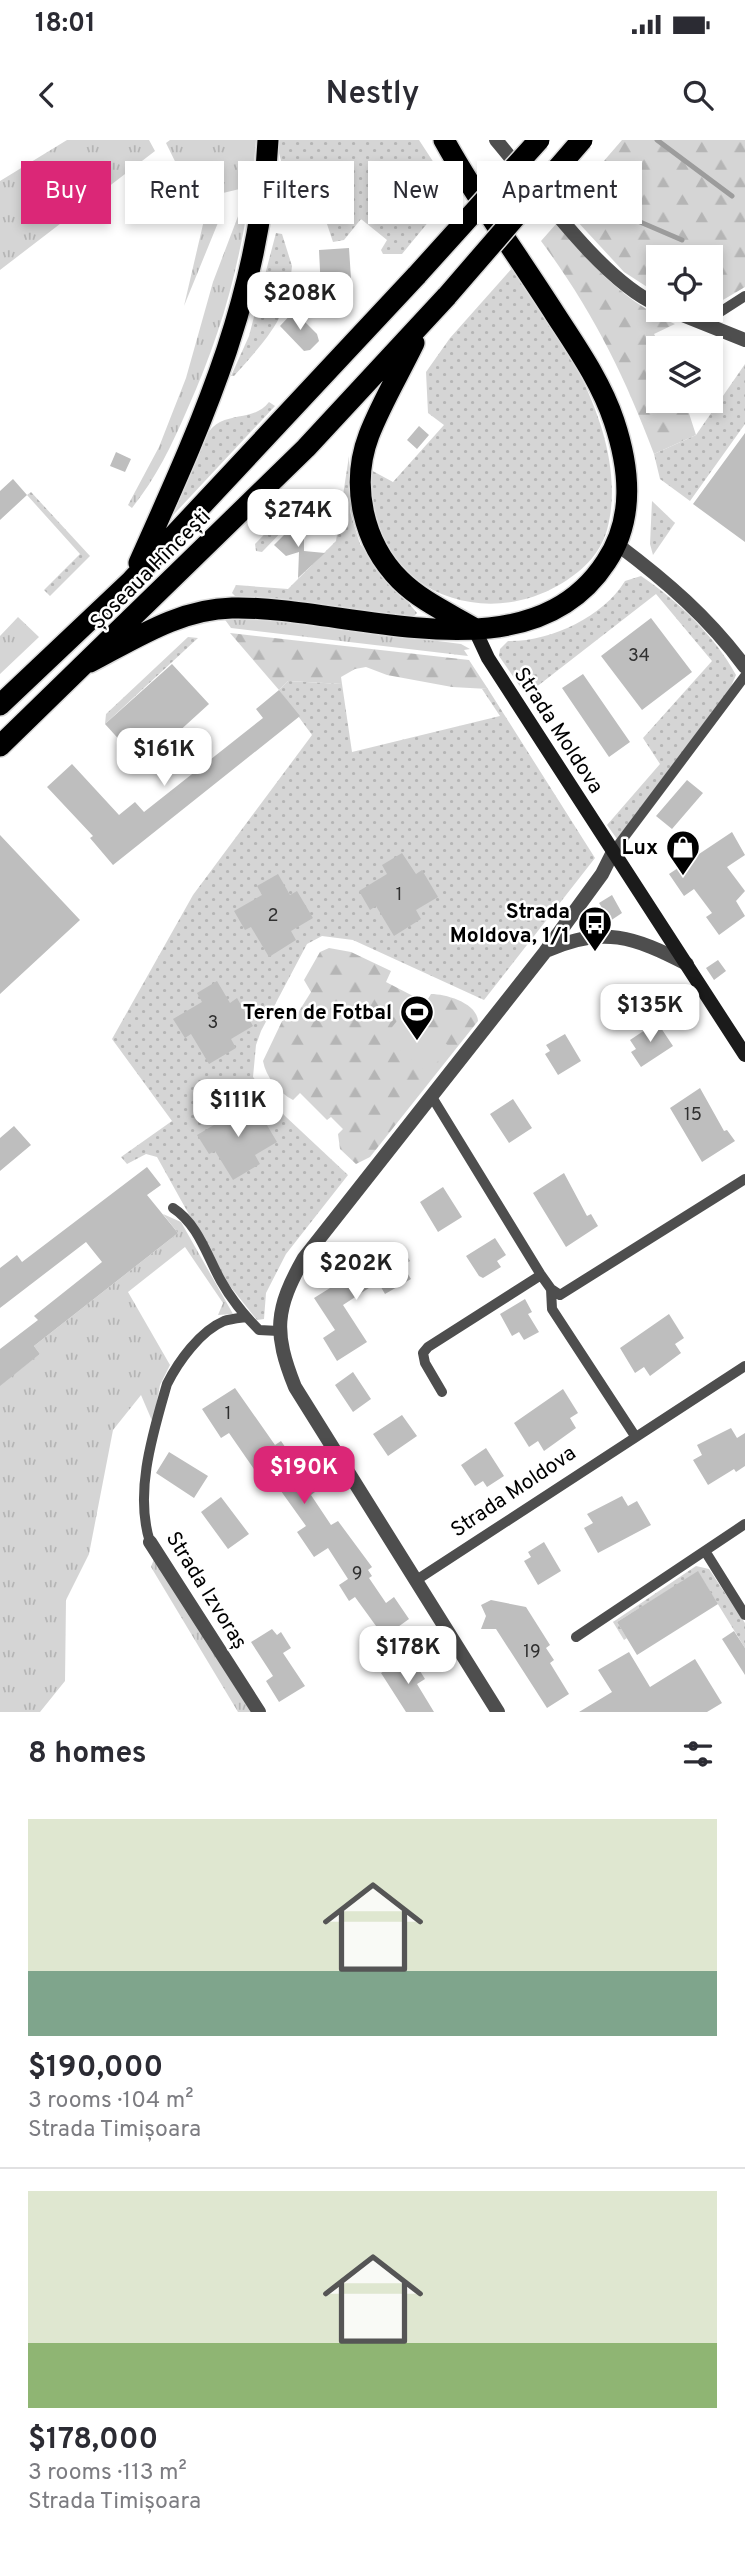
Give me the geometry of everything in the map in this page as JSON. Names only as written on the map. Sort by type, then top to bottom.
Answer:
[{"type":"highway","points":[[132,580],[193,441],[236,327],[256,247],[268,140]]},
{"type":"highway","points":[[90,662],[173,619],[231,608],[268,609],[418,629],[474,628],[516,623],[553,610],[579,595],[596,577],[618,545],[625,522],[628,489],[623,453],[600,388],[444,140]]},
{"type":"highway","name":"Șoseaua Hîncești","points":[[0,705],[132,580],[417,275],[539,140]]},
{"type":"highway","name":"Șoseaua Hîncești","points":[[0,746],[90,662],[306,448],[424,323],[582,140]]},
{"type":"highway","points":[[424,323],[369,435],[363,454],[362,503],[368,533],[384,561],[401,581],[423,598],[474,628]]},
{"type":"street","points":[[496,140],[604,267],[627,287],[646,298]]},
{"type":"street","points":[[703,323],[745,340]]},
{"type":"street","points":[[618,545],[687,600],[711,624],[745,667]]},
{"type":"street","name":"Strada Moldova","points":[[474,628],[488,658],[745,1055]]},
{"type":"street","name":"Strada Moldova","points":[[279,1331],[281,1310],[290,1282],[304,1258],[545,952],[602,874],[613,852]]},
{"type":"street","name":"Strada Moldova","points":[[545,952],[573,939],[624,937],[647,943],[687,964]]},
{"type":"street","points":[[279,1331],[281,1353],[295,1387],[498,1712]]},
{"type":"street","name":"Strada Izvoraș","points":[[150,1542],[258,1712]]},
{"type":"lane","points":[[703,323],[745,296]]},
{"type":"lane","points":[[613,852],[745,676]]},
{"type":"lane","points":[[432,1097],[541,1275],[551,1289],[560,1295],[745,1179]]},
{"type":"lane","points":[[173,1208],[191,1223],[223,1284],[246,1317],[259,1330],[279,1331]]},
{"type":"lane","points":[[442,1392],[425,1363],[423,1353],[428,1347],[541,1275]]},
{"type":"lane","points":[[551,1289],[551,1309],[635,1436]]},
{"type":"lane","name":"Strada Izvoraș","points":[[150,1542],[143,1521],[142,1500],[167,1384],[176,1368],[210,1331],[224,1321],[246,1317]]},
{"type":"lane","name":"Strada Moldova","points":[[415,1581],[745,1366]]},
{"type":"lane","points":[[576,1637],[745,1524]]},
{"type":"lane","points":[[705,1551],[745,1615]]},
{"type":"green space","points":[[67,140],[149,140],[155,151],[142,161],[125,161],[125,174],[111,185],[111,161],[33,161]]},
{"type":"green space","points":[[170,140],[256,140],[254,161],[238,161],[238,189],[224,193],[224,161],[175,161],[166,143]]},
{"type":"green space","points":[[279,140],[419,140],[433,161],[368,161],[368,224],[427,224],[402,254],[383,254],[381,250],[387,240],[361,219],[344,240],[333,242],[327,224],[354,224],[354,161],[281,161]]},
{"type":"green space","points":[[622,140],[745,140],[745,287],[723,300],[723,245],[646,245],[646,286],[624,272],[580,224],[642,224],[642,161],[604,161]]},
{"type":"green space","points":[[21,168],[21,224],[60,224],[0,270],[0,181]]},
{"type":"green space","points":[[238,216],[238,224],[244,224],[237,263],[224,313],[207,361],[169,448],[149,485],[132,508],[128,505],[159,447],[186,378],[213,282]]},
{"type":"green space","points":[[203,224],[217,224],[184,306]]},
{"type":"green space","points":[[556,224],[610,281],[646,308],[646,322],[675,324],[654,334],[655,336],[646,336],[646,413],[689,413],[696,435],[654,454],[605,343],[576,292],[541,241]]},
{"type":"green space","points":[[276,233],[282,234],[292,266],[291,275],[294,275],[290,291],[272,330],[234,376],[231,376],[249,336]]},
{"type":"green space","points":[[513,267],[552,325],[588,391],[601,426],[609,461],[612,496],[604,539],[594,555],[574,575],[531,597],[502,603],[474,603],[446,596],[421,583],[400,565],[383,541],[371,512],[369,469],[393,482],[444,425],[428,413],[426,372],[450,338]]},
{"type":"green space","points":[[745,364],[745,424],[690,501],[660,479],[654,454],[696,435],[711,413],[723,413],[723,396]]},
{"type":"green space","points":[[269,402],[275,406],[162,527],[194,454],[211,429],[220,422],[259,411]]},
{"type":"green space","points":[[349,456],[350,512],[360,544],[417,613],[412,618],[389,616],[236,597],[232,593],[236,585],[288,589],[336,541]]},
{"type":"green space","points":[[31,492],[90,556],[50,596],[44,590],[80,554],[27,495]]},
{"type":"green space","points":[[652,501],[675,523],[653,555],[650,544]]},
{"type":"green space","points":[[287,511],[293,514],[293,520],[262,552],[256,551],[255,544]]},
{"type":"green space","points":[[641,576],[694,620],[718,647],[736,675],[729,691],[617,839],[607,825],[660,764],[643,738],[712,661],[656,594],[526,695],[499,656],[500,649],[508,641],[541,637],[574,625],[603,606],[625,581]]},
{"type":"green space","points":[[18,617],[39,637],[0,674],[0,636]]},
{"type":"green space","points":[[223,617],[298,623],[461,644],[470,649],[464,650],[468,656],[231,628]]},
{"type":"green space","points":[[230,633],[469,660],[488,689],[452,687],[387,675],[366,667],[355,669],[341,677],[342,684],[288,681],[279,690]]},
{"type":"green space","points":[[188,637],[198,638],[105,724],[106,714]]},
{"type":"green space","points":[[288,681],[342,684],[352,752],[500,716],[482,689],[488,689],[595,858],[484,1000],[353,940],[322,936],[307,944],[261,1031],[256,1045],[253,1077],[285,1116],[348,1175],[286,1254],[266,1293],[264,1319],[257,1320],[226,1281],[157,1157],[146,1154],[127,1164],[121,1157],[172,1121],[112,1039],[193,895],[312,735],[279,690]]},
{"type":"green space","points":[[329,948],[351,952],[391,971],[386,982],[413,996],[410,1004],[422,1009],[431,994],[445,996],[467,1005],[478,1021],[370,1157],[356,1164],[340,1149],[338,1134],[343,1129],[331,1117],[327,1120],[300,1093],[293,1100],[282,1093],[270,1078],[263,1061],[284,1017],[296,1016],[311,992],[304,980],[320,952]]},
{"type":"green space","name":"Teren de Fotbal","points":[[405,1011],[450,1047],[428,1073],[384,1037]]},
{"type":"green space","points":[[163,1214],[181,1222],[233,1314],[218,1315],[223,1303],[185,1247],[128,1292],[170,1365],[160,1385],[153,1423],[141,1395],[113,1430],[89,1554],[66,1600],[65,1681],[40,1712],[0,1712],[0,1385],[40,1354],[34,1346],[178,1233]]},
{"type":"green space","points":[[154,1559],[251,1712],[238,1712],[151,1567]]},
{"type":"green space","points":[[696,1566],[709,1569],[745,1623],[745,1648],[698,1572],[617,1622],[627,1638],[624,1640],[613,1622]]},
{"type":"building","points":[[349,248],[352,294],[327,295],[321,291],[319,250]]},
{"type":"building","points":[[294,311],[317,334],[319,341],[310,350],[304,351],[280,326]]},
{"type":"building","points":[[419,426],[429,435],[417,449],[407,440]]},
{"type":"building","points":[[745,433],[745,542],[693,504]]},
{"type":"building","points":[[116,452],[131,459],[125,472],[110,466]]},
{"type":"building","points":[[13,479],[27,495],[0,520],[0,491]]},
{"type":"building","points":[[294,525],[304,536],[304,551],[325,553],[298,578],[299,552],[286,556],[274,545]]},
{"type":"building","points":[[651,618],[692,672],[642,710],[601,656]]},
{"type":"building","points":[[172,664],[209,704],[142,765],[105,724]]},
{"type":"building","points":[[583,674],[630,742],[609,757],[562,688]]},
{"type":"building","points":[[279,690],[300,716],[113,865],[90,838],[93,836],[47,787],[72,764],[119,815],[135,802],[144,812],[263,718],[256,709]]},
{"type":"building","points":[[687,780],[703,793],[672,829],[656,816]]},
{"type":"building","points":[[732,832],[745,855],[727,867],[745,891],[736,901],[745,916],[719,935],[706,917],[712,913],[694,889],[684,896],[669,874]]},
{"type":"building","points":[[0,835],[80,920],[0,994]]},
{"type":"building","points":[[402,853],[416,874],[422,870],[438,897],[416,910],[421,919],[394,936],[376,906],[370,910],[359,891],[387,874],[382,865]]},
{"type":"building","points":[[278,874],[290,895],[297,891],[313,918],[291,931],[296,940],[269,957],[251,927],[245,930],[234,911],[262,895],[257,886]]},
{"type":"building","points":[[612,895],[622,913],[610,921],[599,903]]},
{"type":"building","points":[[718,960],[726,971],[714,980],[706,968]]},
{"type":"building","points":[[217,981],[230,1003],[237,998],[253,1026],[231,1039],[236,1048],[209,1064],[191,1034],[185,1038],[173,1019],[202,1002],[197,993]]},
{"type":"building","points":[[657,1022],[673,1046],[641,1067],[631,1052],[636,1049],[630,1040]]},
{"type":"building","points":[[565,1034],[581,1061],[558,1075],[545,1054],[550,1051],[546,1045]]},
{"type":"building","points":[[700,1088],[724,1131],[727,1130],[735,1141],[702,1162],[670,1108]]},
{"type":"building","points":[[241,1097],[254,1119],[261,1115],[277,1142],[255,1155],[260,1164],[233,1180],[215,1151],[209,1154],[197,1135],[226,1118],[221,1110]]},
{"type":"building","points":[[513,1099],[532,1128],[509,1143],[490,1114]]},
{"type":"building","points":[[14,1126],[31,1145],[0,1171],[0,1138]]},
{"type":"building","points":[[147,1167],[161,1185],[147,1195],[178,1233],[34,1346],[40,1354],[0,1386],[0,1349],[38,1320],[34,1316],[102,1262],[86,1242],[0,1308],[0,1268],[17,1255],[22,1262]]},
{"type":"building","points":[[564,1173],[587,1216],[591,1214],[598,1226],[566,1247],[533,1193]]},
{"type":"building","points":[[443,1187],[462,1217],[438,1232],[420,1202]]},
{"type":"building","points":[[495,1238],[506,1255],[497,1261],[501,1267],[483,1278],[466,1256]]},
{"type":"building","points":[[404,1251],[410,1261],[399,1268],[403,1266],[411,1279],[385,1294],[378,1282],[343,1305],[367,1342],[337,1361],[323,1338],[335,1330],[314,1298],[330,1288],[325,1280],[343,1268],[352,1282]]},
{"type":"building","points":[[525,1299],[532,1312],[528,1314],[539,1332],[524,1340],[519,1332],[512,1336],[500,1314]]},
{"type":"building","points":[[669,1314],[684,1338],[675,1344],[681,1353],[650,1376],[644,1367],[635,1373],[620,1348]]},
{"type":"building","points":[[353,1372],[371,1399],[353,1412],[335,1385]]},
{"type":"building","points":[[235,1388],[275,1445],[281,1441],[299,1467],[304,1464],[316,1481],[310,1485],[315,1492],[311,1495],[331,1525],[338,1521],[372,1567],[368,1570],[372,1576],[369,1578],[386,1603],[394,1597],[409,1619],[384,1637],[355,1597],[349,1601],[339,1585],[348,1579],[328,1548],[314,1557],[297,1532],[306,1526],[263,1466],[256,1472],[229,1433],[221,1438],[202,1409]]},
{"type":"building","points":[[563,1389],[578,1413],[570,1418],[576,1428],[544,1451],[538,1441],[529,1447],[514,1423]]},
{"type":"building","points":[[402,1415],[417,1436],[388,1456],[373,1434]]},
{"type":"building","points":[[731,1428],[737,1438],[745,1433],[745,1466],[736,1472],[734,1469],[708,1485],[693,1460],[702,1455],[697,1445]]},
{"type":"building","points":[[486,1448],[504,1476],[487,1487],[483,1481],[475,1486],[461,1465]]},
{"type":"building","points":[[169,1452],[208,1476],[194,1498],[156,1473]]},
{"type":"building","points":[[622,1496],[628,1506],[637,1501],[651,1525],[598,1553],[584,1528],[593,1523],[587,1514]]},
{"type":"building","points":[[221,1497],[249,1534],[228,1549],[201,1512]]},
{"type":"building","points":[[544,1542],[561,1571],[538,1585],[524,1561],[531,1557],[528,1552]]},
{"type":"building","points":[[698,1571],[718,1604],[637,1655],[617,1622]]},
{"type":"building","points":[[491,1600],[526,1607],[550,1645],[546,1648],[554,1660],[550,1663],[569,1694],[547,1708],[496,1629],[481,1629],[486,1616],[481,1605]]},
{"type":"building","points":[[272,1629],[277,1635],[281,1632],[291,1648],[283,1653],[305,1686],[279,1702],[266,1681],[273,1676],[251,1642]]},
{"type":"building","points":[[734,1631],[745,1648],[745,1675],[722,1639]]},
{"type":"building","points":[[629,1652],[650,1687],[695,1659],[722,1703],[707,1712],[579,1712],[612,1692],[598,1670]]},
{"type":"building","points":[[410,1655],[425,1679],[417,1684],[434,1712],[406,1712],[381,1673]]},
{"type":"waterway","points":[[657,140],[732,196]]},
{"type":"waterway","points":[[642,223],[682,240]]},
{"type":"place","name":"Lux","points":[[683,877]]},
{"type":"place","name":"Strada Moldova, 1/1","points":[[595,953]]},
{"type":"place","name":"Teren de Fotbal","points":[[417,1042]]}]
